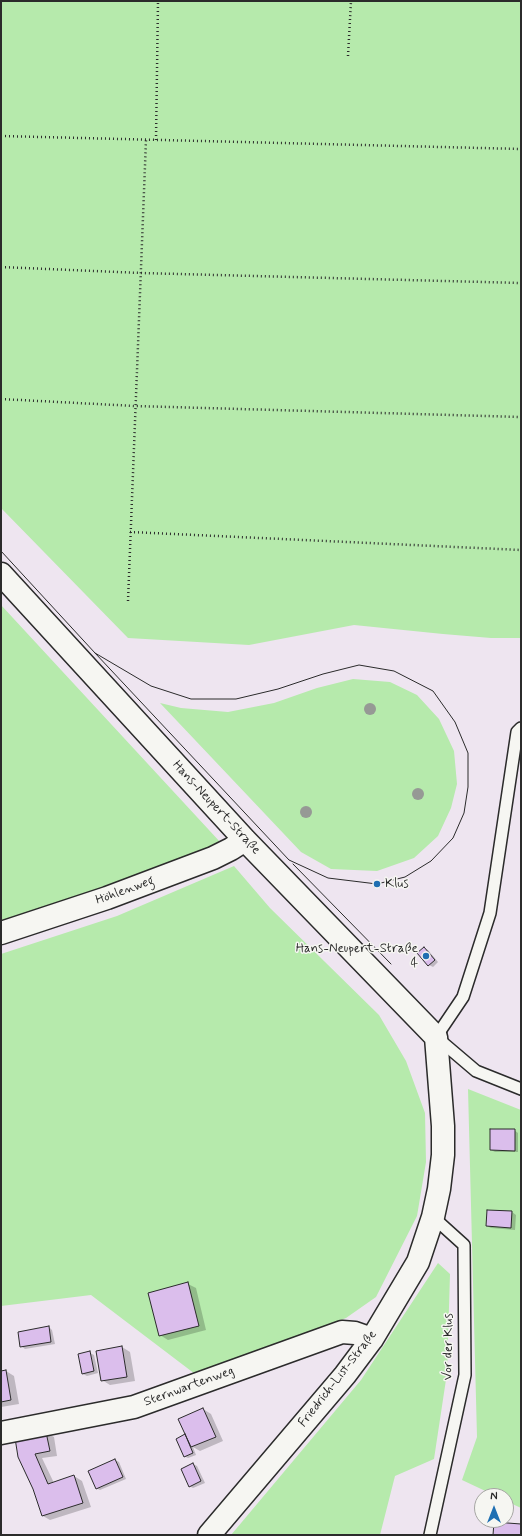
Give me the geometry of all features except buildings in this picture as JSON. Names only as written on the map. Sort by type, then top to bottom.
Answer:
[{"type":"street","name":"Hans-Neupert-Straße","points":[[1,574],[245,840],[436,1037]]},
{"type":"street","name":"Höhlenweg","points":[[1,933],[106,898],[213,858],[245,840]]},
{"type":"street","name":"Friedrich-List-Straße","points":[[209,1535],[345,1375],[372,1339],[418,1262],[433,1217],[439,1189],[443,1155],[443,1126],[436,1037]]},
{"type":"street","name":"Sternwartenweg","points":[[1,1433],[134,1407],[342,1332],[356,1333],[372,1339]]},
{"type":"lane","points":[[521,728],[517,732],[490,913],[463,997],[436,1037],[476,1071],[521,1089]]},
{"type":"lane","name":"Vor der Klus","points":[[430,1535],[465,1375],[464,1245],[433,1217]]},
{"type":"path","points":[[156,140],[158,1]]},
{"type":"path","points":[[348,56],[351,1]]},
{"type":"path","points":[[1,136],[521,149]]},
{"type":"path","points":[[128,601],[146,140]]},
{"type":"path","points":[[1,267],[141,273],[521,283]]},
{"type":"path","points":[[1,399],[135,406],[521,417]]},
{"type":"path","points":[[130,532],[521,550]]},
{"type":"green space","points":[[1,1],[521,1],[521,638],[491,638],[354,625],[249,645],[128,638],[1,508]]},
{"type":"green space","points":[[1,605],[221,843],[145,877],[1,924]]},
{"type":"green space","points":[[353,679],[390,682],[417,695],[439,719],[454,751],[457,784],[451,808],[438,836],[414,858],[377,871],[331,869],[301,852],[160,703],[181,708],[228,712],[274,703],[317,688]]},
{"type":"green space","points":[[234,866],[270,908],[379,1015],[406,1061],[425,1113],[426,1162],[417,1216],[376,1297],[346,1318],[199,1377],[91,1295],[1,1306],[1,954],[117,916]]},
{"type":"green space","points":[[468,1089],[521,1110],[521,1508],[514,1505],[514,1488],[479,1488],[462,1480],[477,1437]]},
{"type":"green space","points":[[438,1263],[450,1274],[447,1373],[434,1459],[395,1476],[380,1535],[231,1535],[361,1380]]},
{"type":"tram line","points":[[1,551],[95,653],[289,860],[328,878],[377,884],[405,877],[431,861],[453,838],[464,813],[468,787],[468,753],[455,722],[433,691],[394,671],[359,665],[323,674],[278,689],[236,699],[191,699],[151,686],[95,653]]},
{"type":"tram line","points":[[293,864],[391,964]]},
{"type":"place","name":"Klus","points":[[377,884]]},
{"type":"place","name":"Hans-Neupert-Straße 4","points":[[426,956]]}]
